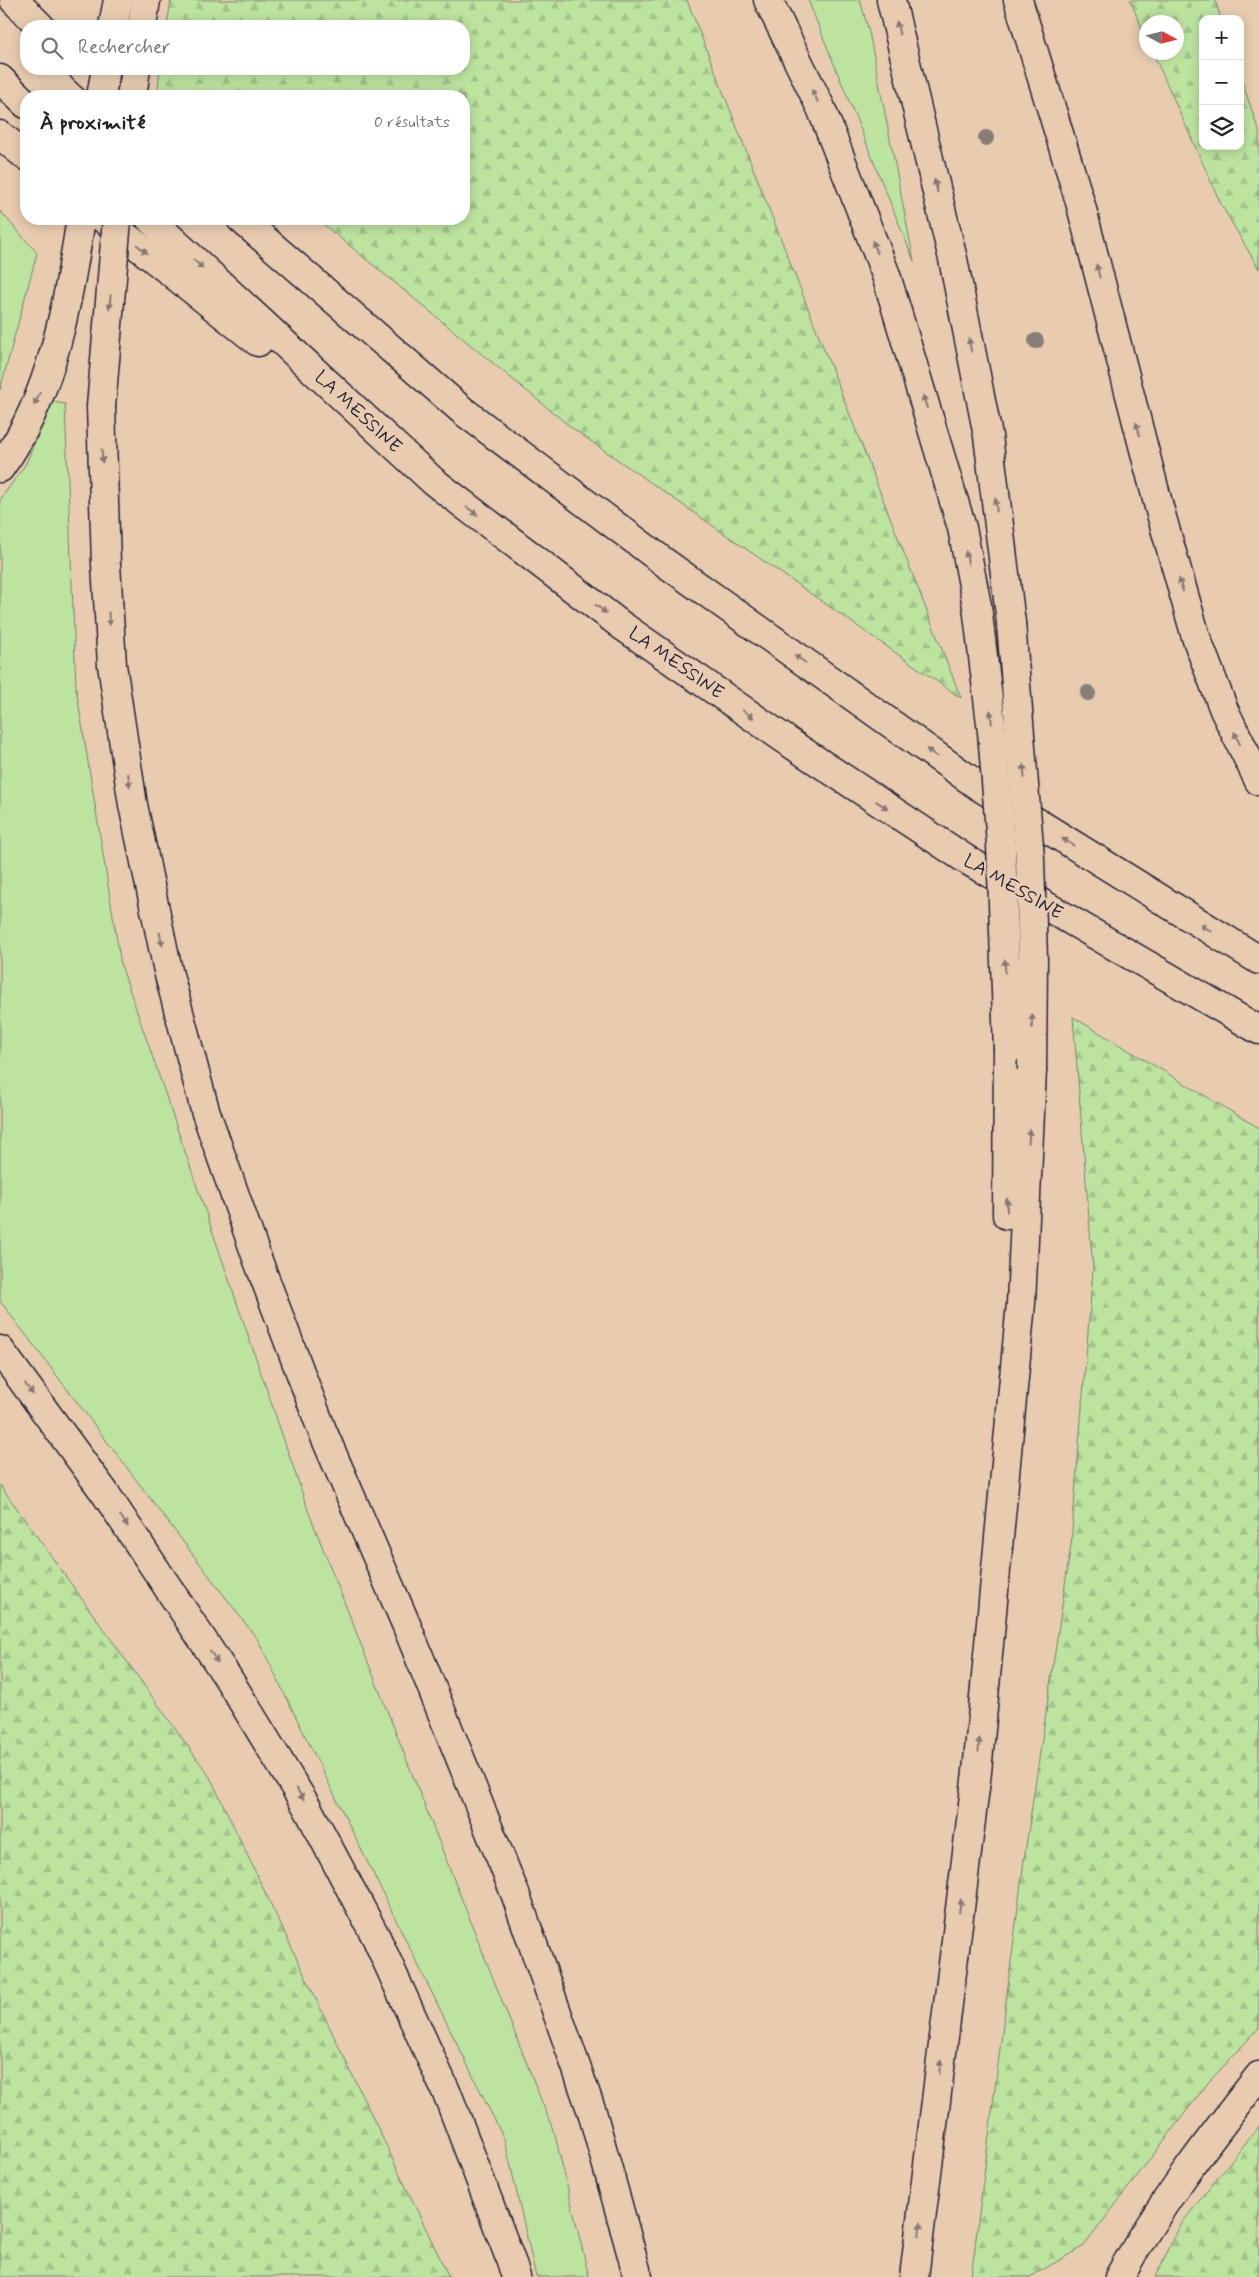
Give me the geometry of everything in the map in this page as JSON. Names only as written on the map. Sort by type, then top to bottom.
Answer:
[{"type":"main road","points":[[14,0],[34,20]]},
{"type":"main road","points":[[114,20],[118,0]]},
{"type":"main road","points":[[143,20],[146,0]]},
{"type":"main road","points":[[768,0],[821,108],[886,275],[962,528],[977,606],[992,732],[1001,844],[1008,1050],[1006,1447]]},
{"type":"main road","points":[[892,0],[953,259],[988,436],[1011,623],[1030,859],[1033,960],[1032,1070],[1021,1302],[977,1772],[914,2277]]},
{"type":"main road","points":[[1018,0],[1080,202],[1142,442],[1196,637],[1224,710],[1259,781]]},
{"type":"main road","points":[[89,75],[106,90]]},
{"type":"main road","points":[[102,90],[105,75]]},
{"type":"main road","points":[[133,90],[135,75]]},
{"type":"main road","points":[[0,79],[20,98]]},
{"type":"main road","points":[[0,135],[20,151]]},
{"type":"main road","points":[[0,468],[30,416],[45,382],[68,296],[80,225]]},
{"type":"main road","points":[[112,225],[433,481]]},
{"type":"main road","points":[[116,225],[101,408],[106,564],[113,675],[135,815],[168,971],[205,1110],[257,1258],[322,1430],[406,1624],[516,1896],[592,2112],[638,2277]]},
{"type":"main road","name":"LA MESSINE","points":[[156,225],[433,481],[621,625],[796,748],[967,860],[1259,1030]]},
{"type":"main road","points":[[249,225],[463,411],[664,562],[980,787],[1259,960]]},
{"type":"main road","points":[[0,1350],[105,1493],[228,1678],[307,1807],[376,1937],[449,2098],[516,2277]]},
{"type":"main road","points":[[1119,2277],[1140,2240],[1205,2144],[1259,2076]]},
{"type":"green space","points":[[171,0],[687,0],[961,698],[572,428],[324,225],[470,225],[470,90],[160,90],[158,88],[159,75],[470,75],[470,20],[168,20]]},
{"type":"green space","points":[[808,0],[860,0],[869,32],[914,261]]},
{"type":"green space","points":[[1130,0],[1215,0],[1220,15],[1199,15],[1199,150],[1244,150],[1244,88],[1259,131],[1259,269],[1222,206],[1156,60],[1184,60],[1184,15],[1139,15],[1139,21]]},
{"type":"green space","points":[[0,211],[37,253],[0,390]]},
{"type":"green space","points":[[53,402],[65,404],[76,688],[121,965],[309,1513],[555,2135],[589,2277],[536,2277],[505,2141],[258,1640],[0,1301],[0,500],[25,465]]},
{"type":"green space","points":[[1073,1017],[1259,1128],[1259,2028],[1207,2084],[1084,2246],[1030,2277],[971,2277],[1024,1860],[1071,1545],[1093,1269]]},
{"type":"green space","points":[[0,1485],[210,1777],[449,2277],[0,2277]]},
{"type":"green space","points":[[1259,2126],[1259,2277],[1155,2277],[1181,2224]]}]
